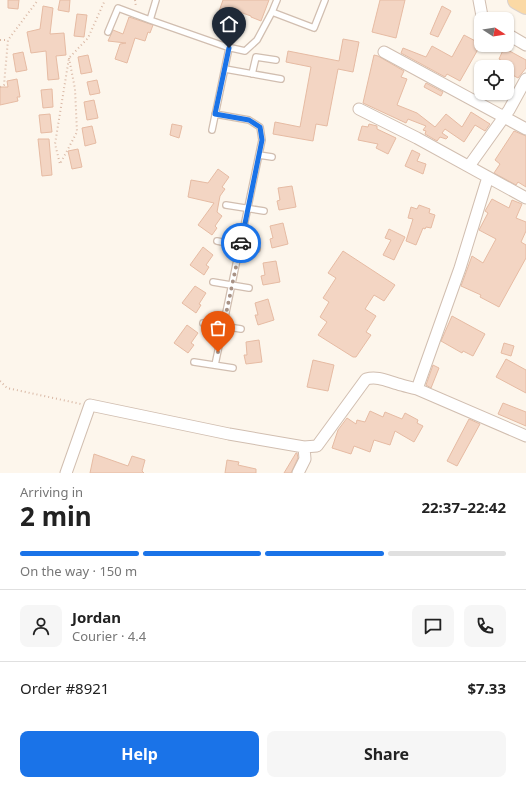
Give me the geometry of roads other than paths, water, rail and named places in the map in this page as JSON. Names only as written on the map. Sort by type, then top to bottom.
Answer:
[{"type":"main road","points":[[517,0],[526,5]]},
{"type":"street","points":[[479,0],[481,12]]},
{"type":"street","points":[[514,38],[526,46]]},
{"type":"street","points":[[384,52],[526,130]]},
{"type":"street","points":[[469,166],[504,117],[526,79]]},
{"type":"street","points":[[359,109],[488,176],[526,198]]},
{"type":"street","points":[[417,389],[460,268],[488,176]]},
{"type":"street","points":[[66,473],[90,405],[229,434],[304,447],[317,446],[366,379],[376,378],[401,386],[417,389],[526,436]]},
{"type":"street","points":[[298,473],[305,459],[304,447]]},
{"type":"lane","points":[[150,20],[156,0]]},
{"type":"lane","points":[[108,32],[118,8],[229,48],[245,51],[257,40],[277,0]]},
{"type":"lane","points":[[272,12],[314,28],[325,0]]},
{"type":"lane","points":[[212,130],[229,48]]},
{"type":"lane","points":[[252,74],[256,57],[276,60]]},
{"type":"lane","points":[[225,69],[281,80]]},
{"type":"lane","points":[[215,114],[249,120],[260,127],[262,140],[215,365]]},
{"type":"lane","points":[[259,155],[272,157]]},
{"type":"lane","points":[[226,205],[264,211]]},
{"type":"lane","points":[[218,241],[257,249]]},
{"type":"lane","points":[[213,282],[249,288]]},
{"type":"lane","points":[[203,323],[241,329]]},
{"type":"lane","points":[[194,362],[233,368]]}]
